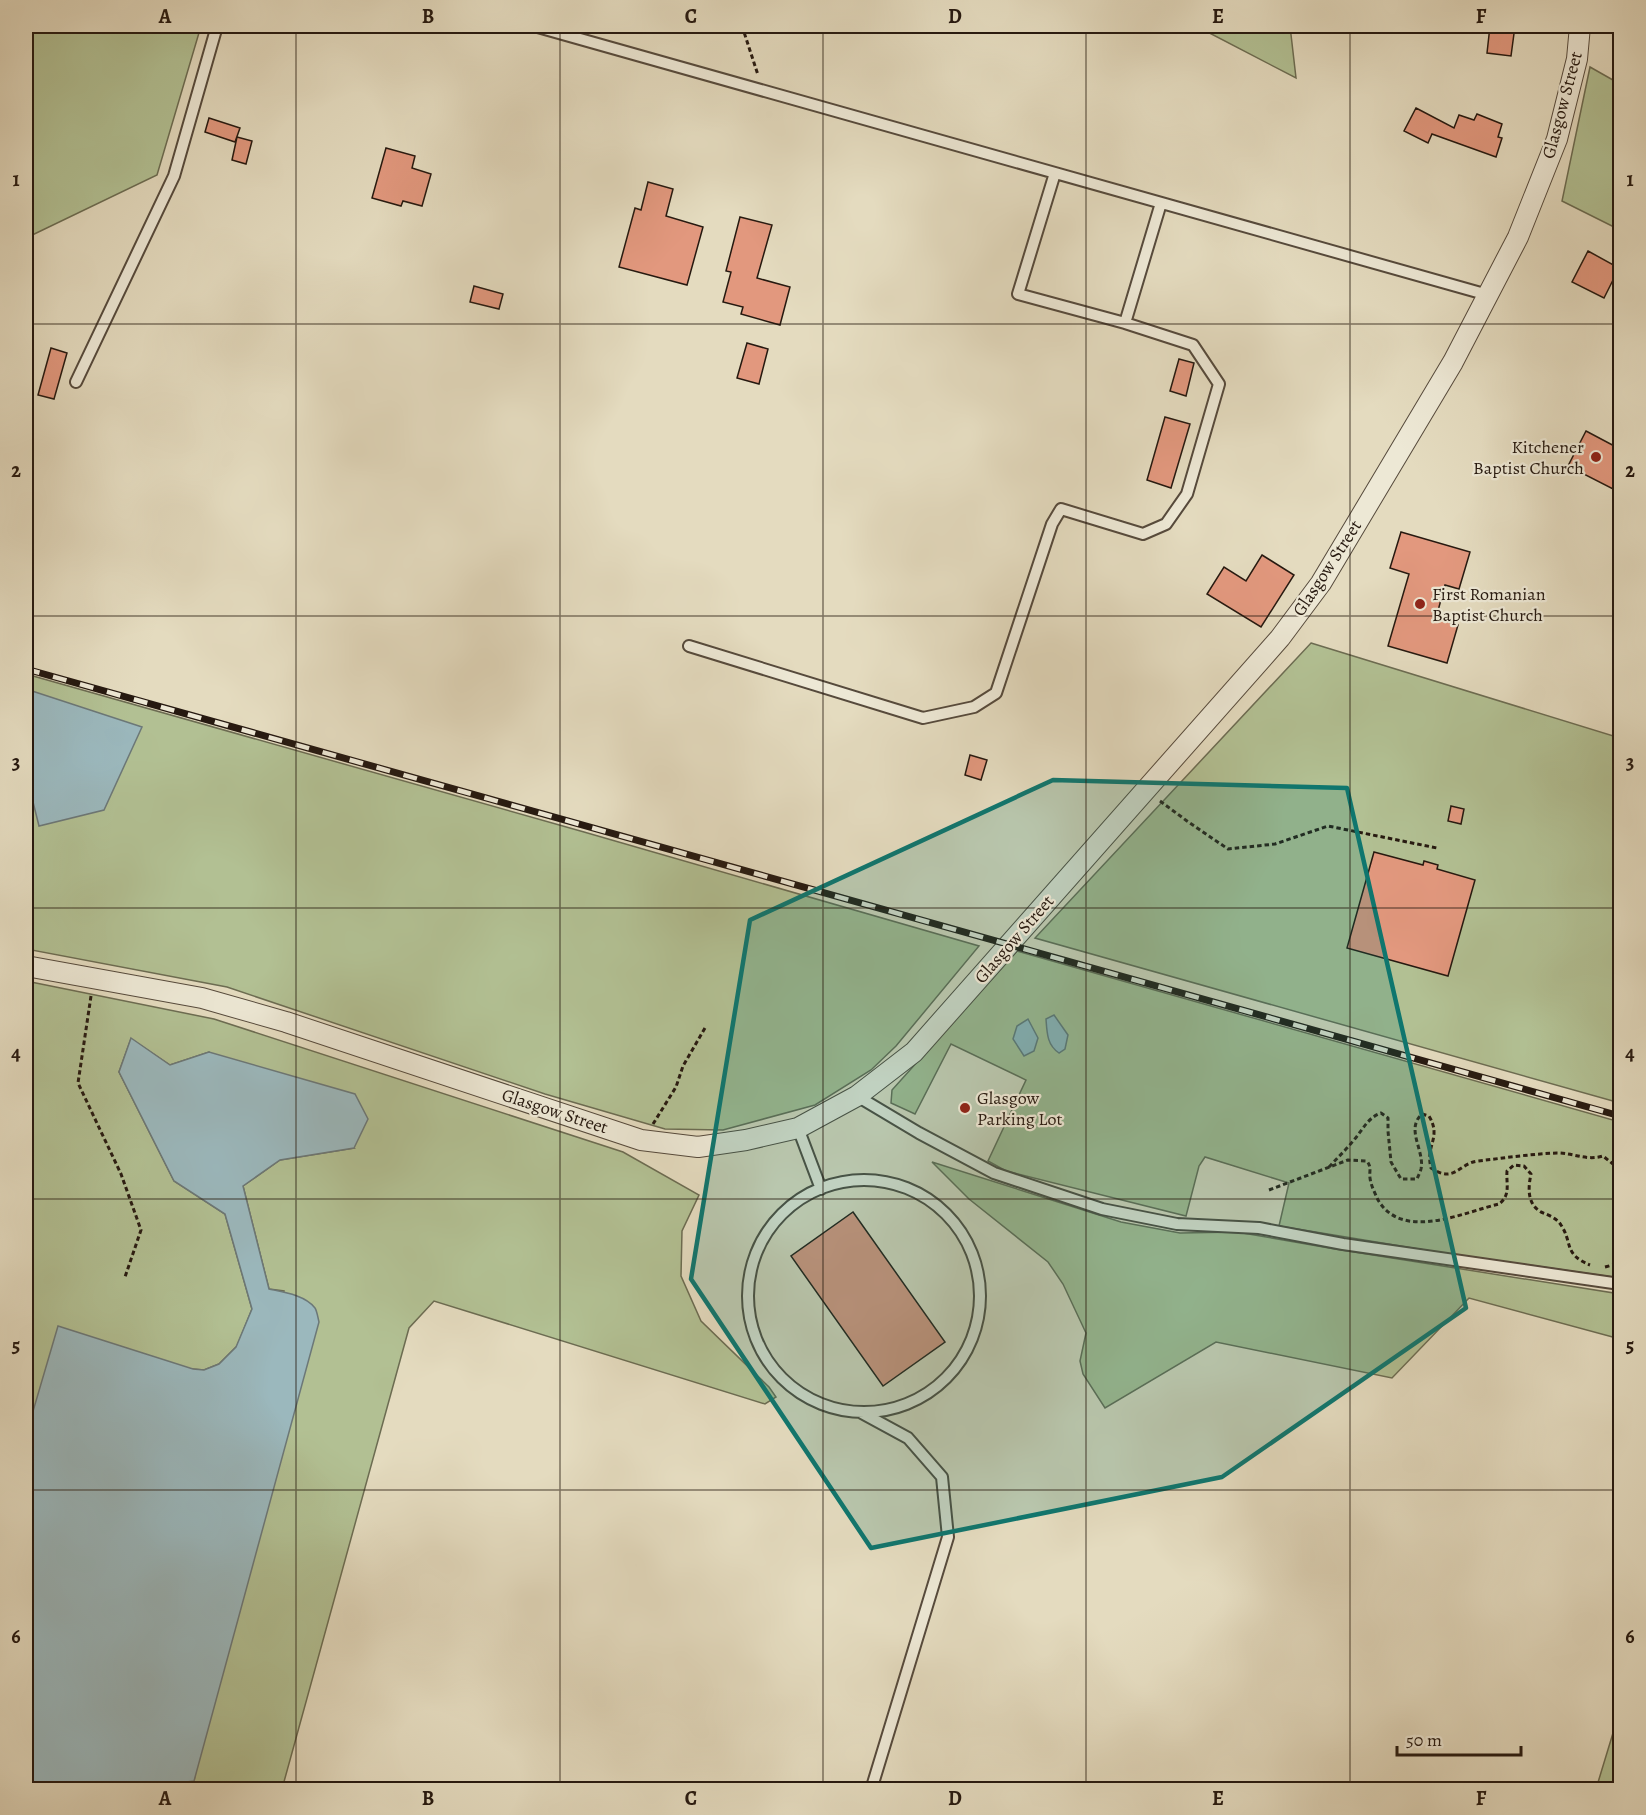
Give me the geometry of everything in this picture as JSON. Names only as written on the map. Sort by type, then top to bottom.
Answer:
[{"type":"street","name":"Glasgow Street","points":[[26,966],[202,998],[286,1022],[641,1140],[698,1147],[746,1140],[798,1128],[857,1096],[914,1052],[1280,638],[1321,583],[1453,362],[1518,237],[1557,139],[1577,59],[1580,26]]},
{"type":"lane","points":[[76,382],[174,176],[218,26]]},
{"type":"lane","points":[[534,26],[1488,295]]},
{"type":"lane","points":[[689,646],[923,718],[974,707],[996,693],[1052,524],[1060,509],[1143,534],[1166,524],[1187,494],[1219,384],[1193,345],[1125,323],[1018,294],[1055,173]]},
{"type":"lane","points":[[1125,323],[1161,203]]},
{"type":"lane","points":[[857,1096],[919,1133],[994,1173],[1102,1209],[1177,1224],[1259,1228],[1343,1244],[1620,1284]]},
{"type":"lane","points":[[798,1128],[821,1189]]},
{"type":"lane","points":[[844,1181],[880,1181],[915,1192],[945,1213],[967,1242],[979,1277],[979,1314],[968,1348],[947,1378],[918,1400],[880,1412],[840,1410],[803,1395],[772,1369],[753,1333],[747,1294],[755,1254],[775,1220],[806,1195],[821,1189],[844,1181]]},
{"type":"lane","points":[[859,1411],[908,1438],[942,1477],[948,1536],[871,1790]]},
{"type":"path","points":[[742,26],[763,91]]},
{"type":"path","points":[[1146,790],[1186,821],[1228,849],[1275,844],[1328,826],[1437,848]]},
{"type":"path","points":[[94,977],[78,1083],[121,1174],[141,1230],[125,1277]]},
{"type":"path","points":[[641,1140],[676,1087],[683,1066],[705,1028]]},
{"type":"path","points":[[1329,1167],[1367,1122],[1381,1113],[1388,1118],[1391,1162],[1401,1179],[1417,1179],[1421,1168],[1420,1147],[1414,1130],[1416,1119],[1422,1114],[1429,1116],[1435,1130],[1428,1157],[1431,1168],[1438,1173],[1457,1172],[1474,1161],[1559,1153],[1594,1159],[1603,1156],[1614,1164],[1620,1165]]},
{"type":"path","points":[[1269,1190],[1348,1161],[1367,1161],[1371,1168],[1370,1178],[1373,1189],[1380,1203],[1396,1216],[1418,1222],[1443,1220],[1505,1200],[1508,1191],[1507,1171],[1514,1165],[1524,1166],[1531,1174],[1530,1200],[1538,1210],[1561,1224],[1570,1251],[1580,1261],[1594,1267]]},
{"type":"path","points":[[1602,1267],[1620,1263]]},
{"type":"highlighted area","points":[[1053,780],[1347,788],[1466,1308],[1222,1477],[871,1548],[691,1279],[750,920]]},
{"type":"green space","points":[[26,26],[201,26],[157,175],[26,238]]},
{"type":"green space","points":[[1196,26],[1290,26],[1296,78]]},
{"type":"green space","points":[[1590,67],[1620,84],[1620,230],[1562,201]]},
{"type":"green space","points":[[1311,643],[1620,738],[1620,1103],[1035,938]]},
{"type":"green space","points":[[26,674],[979,946],[896,1046],[871,1070],[815,1105],[723,1130],[665,1129],[545,1094],[227,987],[26,949]]},
{"type":"green space","points":[[1017,951],[1620,1122],[1620,1278],[1437,1252],[1279,1226],[1289,1183],[1205,1157],[1199,1166],[1186,1216],[1006,1171],[988,1161],[1026,1080],[951,1044],[915,1114],[891,1103],[892,1090]]},
{"type":"green space","points":[[26,981],[214,1019],[623,1152],[699,1195],[682,1231],[681,1276],[701,1321],[769,1387],[776,1397],[765,1404],[434,1301],[409,1328],[282,1789],[250,1789],[239,1786],[237,1790],[126,1789],[194,1781],[284,1291],[269,1289],[243,1186],[280,1160],[354,1148],[209,1052],[170,1065],[131,1039],[119,1072],[174,1181],[225,1214],[252,1309],[237,1346],[219,1364],[204,1370],[193,1369],[26,1435]]},
{"type":"green space","points":[[932,1162],[1121,1222],[1180,1233],[1237,1232],[1620,1294],[1620,1339],[1469,1298],[1392,1378],[1216,1342],[1105,1408],[1083,1374],[1080,1361],[1086,1333],[1063,1284],[1048,1262],[969,1199]]},
{"type":"green space","points":[[1620,1710],[1620,1770],[1611,1789],[1596,1789]]},
{"type":"water","points":[[26,689],[142,727],[104,810],[39,826],[31,794],[26,790]]},
{"type":"water","points":[[1054,1015],[1068,1035],[1065,1049],[1059,1053],[1048,1038],[1046,1019]]},
{"type":"water","points":[[1028,1019],[1038,1038],[1034,1051],[1024,1056],[1013,1039],[1017,1026]]},
{"type":"water","points":[[131,1038],[170,1065],[209,1052],[355,1094],[368,1119],[354,1148],[280,1160],[243,1186],[269,1289],[306,1300],[315,1308],[319,1322],[194,1781],[126,1790],[26,1789],[26,1435],[58,1326],[193,1369],[204,1370],[219,1364],[236,1347],[252,1309],[225,1214],[174,1181],[119,1072]]},
{"type":"building","points":[[1490,26],[1515,26],[1511,56],[1487,53]]},
{"type":"building","points":[[1416,108],[1454,128],[1459,115],[1474,120],[1477,114],[1502,124],[1498,137],[1502,138],[1496,157],[1432,134],[1428,143],[1404,131]]},
{"type":"building","points":[[209,118],[240,128],[235,142],[205,132]]},
{"type":"building","points":[[237,137],[252,141],[246,164],[232,160]]},
{"type":"building","points":[[386,148],[415,156],[412,168],[431,174],[422,206],[403,201],[401,206],[372,198]]},
{"type":"building","points":[[648,182],[673,189],[666,216],[703,227],[687,285],[619,267],[635,208],[641,210]]},
{"type":"building","points":[[740,217],[772,225],[757,278],[790,287],[780,325],[741,314],[743,307],[723,302],[731,272],[726,271]]},
{"type":"building","points":[[1588,251],[1619,268],[1604,298],[1572,282]]},
{"type":"building","points":[[474,286],[503,294],[499,309],[470,302]]},
{"type":"building","points":[[747,343],[768,349],[759,384],[737,378]]},
{"type":"building","points":[[51,348],[67,353],[54,399],[38,395]]},
{"type":"building","points":[[1179,359],[1194,363],[1186,396],[1170,391]]},
{"type":"building","points":[[1165,417],[1190,424],[1171,488],[1147,480]]},
{"type":"building","name":"Kitchener Baptist Church","points":[[1586,431],[1620,449],[1620,478],[1615,490],[1568,466]]},
{"type":"building","name":"First Romanian Baptist Church","points":[[1401,532],[1470,552],[1459,589],[1445,585],[1436,618],[1458,625],[1447,663],[1388,646],[1409,574],[1390,568]]},
{"type":"building","points":[[1262,555],[1294,575],[1261,627],[1207,594],[1224,567],[1246,581]]},
{"type":"building","points":[[970,755],[987,760],[981,780],[965,775]]},
{"type":"building","points":[[1451,806],[1464,809],[1461,824],[1448,821]]},
{"type":"building","points":[[1374,852],[1423,865],[1424,861],[1438,865],[1437,869],[1475,880],[1448,976],[1347,948]]},
{"type":"building","points":[[853,1212],[945,1342],[883,1386],[791,1256]]},
{"type":"railway","points":[[26,669],[1620,1116]]},
{"type":"place","name":"Kitchener Baptist Church","points":[[1596,457]]},
{"type":"place","name":"First Romanian Baptist Church","points":[[1420,604]]},
{"type":"place","name":"Glasgow Parking Lot","points":[[965,1108]]}]
